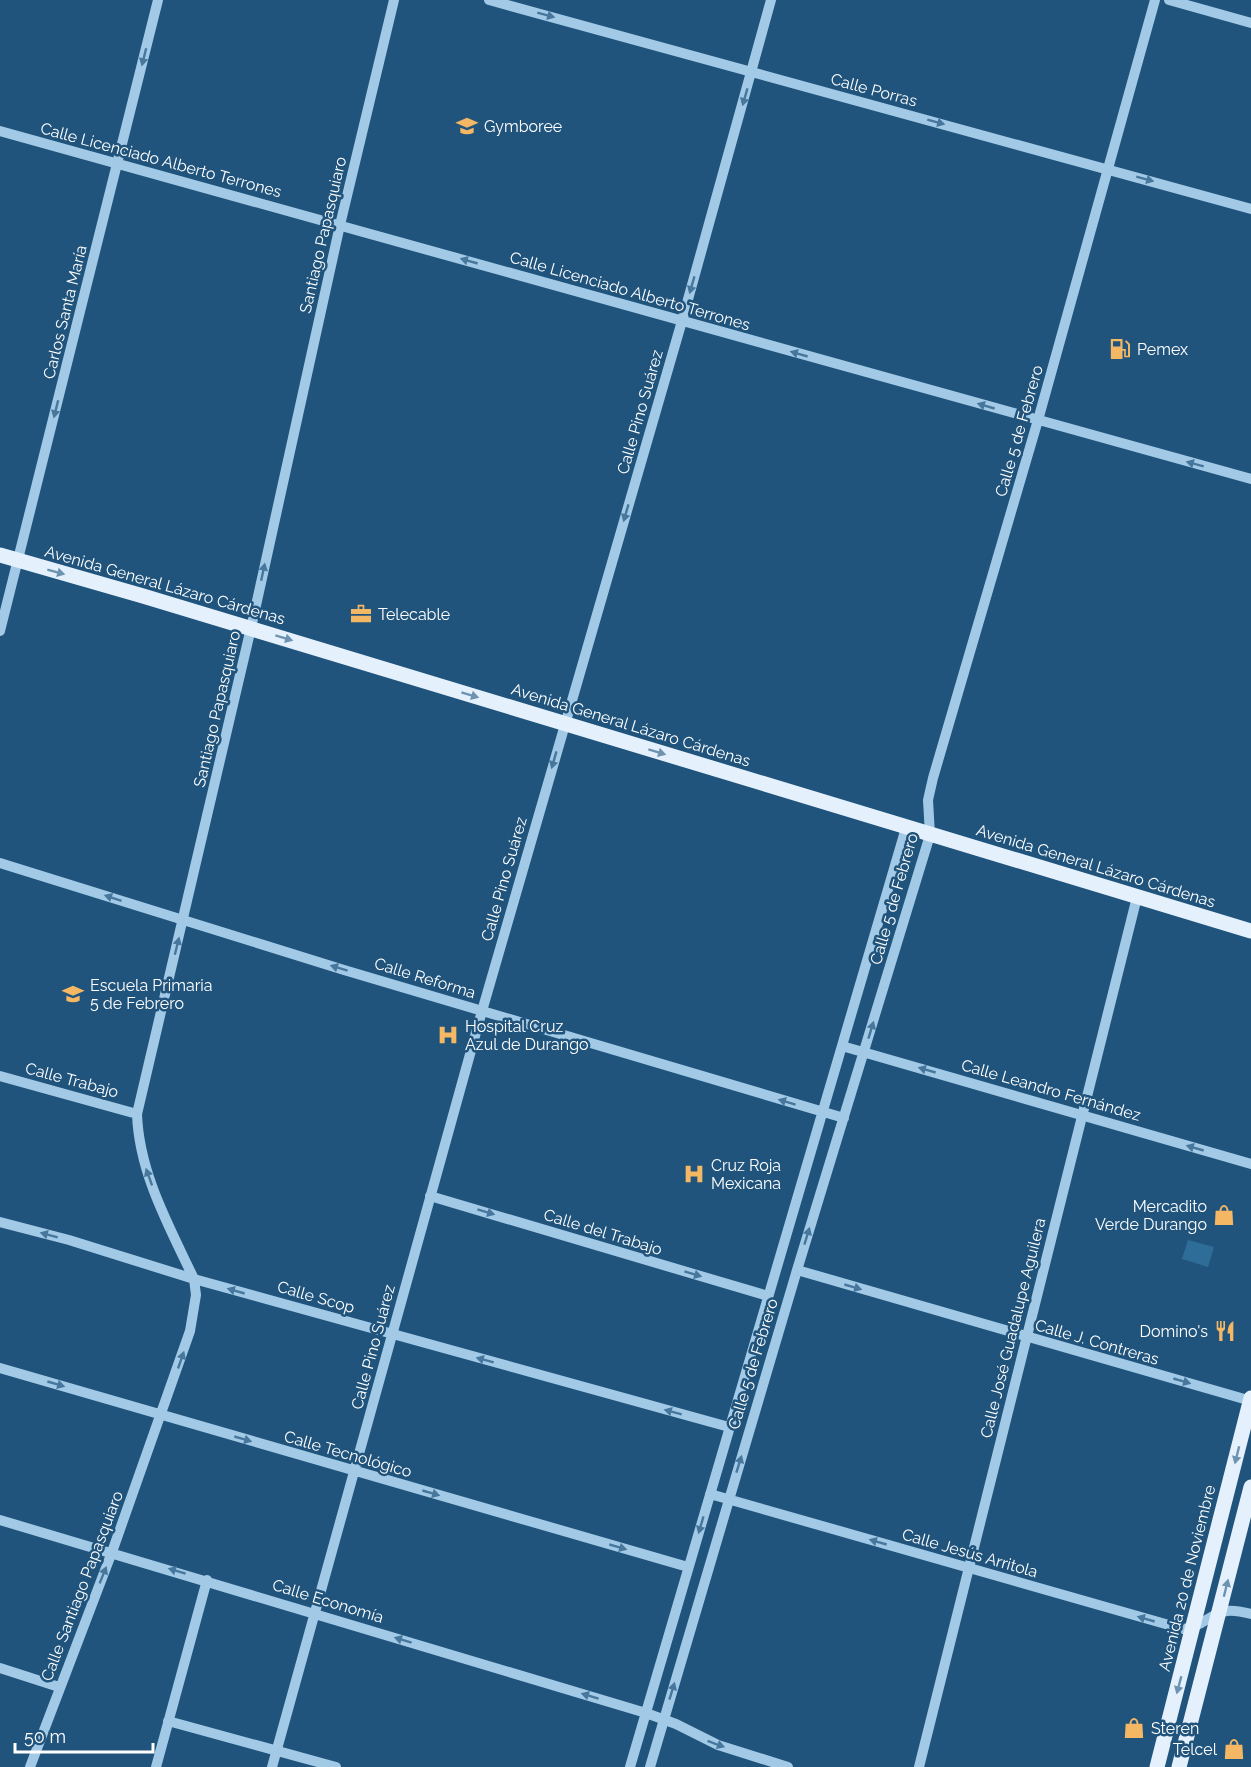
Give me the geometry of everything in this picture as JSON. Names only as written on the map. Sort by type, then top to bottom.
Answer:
[{"type":"main road","name":"Avenida General Lázaro Cárdenas","points":[[0,555],[251,628],[1251,931]]},
{"type":"main road","name":"Avenida 20 de Noviembre","points":[[1157,1767],[1251,1400]]},
{"type":"main road","points":[[1179,1767],[1251,1487]]},
{"type":"street","name":"Carlos Santa María","points":[[0,631],[158,0]]},
{"type":"street","name":"Santiago Papasquiaro","points":[[162,1415],[190,1331],[196,1295],[194,1279],[148,1176],[138,1136],[137,1114],[251,628],[340,225],[394,0]]},
{"type":"street","name":"Calle Porras","points":[[489,0],[1251,209]]},
{"type":"street","name":"Calle Pino Suárez","points":[[272,1767],[482,1011],[682,321],[771,0]]},
{"type":"street","name":"Calle 5 de Febrero","points":[[650,1767],[797,1270],[930,835],[928,800],[933,778],[1038,420],[1155,0]]},
{"type":"street","points":[[1169,0],[1251,23]]},
{"type":"street","name":"Calle Licenciado Alberto Terrones","points":[[0,131],[1251,479]]},
{"type":"street","name":"Calle 5 de Febrero","points":[[630,1767],[906,828]]},
{"type":"street","name":"Calle Reforma","points":[[0,863],[482,1011],[844,1118]]},
{"type":"street","name":"Calle José Guadalupe Aguilera","points":[[919,1767],[1137,897]]},
{"type":"street","name":"Calle Leandro Fernández","points":[[842,1046],[1251,1164]]},
{"type":"street","name":"Calle Trabajo","points":[[0,1076],[137,1114]]},
{"type":"street","name":"Calle del Trabajo","points":[[430,1196],[768,1296]]},
{"type":"street","name":"Calle Scop","points":[[0,1222],[69,1240],[194,1279],[729,1427]]},
{"type":"street","name":"Calle J. Contreras","points":[[797,1270],[1251,1400]]},
{"type":"street","name":"Calle Tecnológico","points":[[0,1368],[688,1567]]},
{"type":"street","name":"Calle Santiago Papasquiaro","points":[[30,1767],[162,1415]]},
{"type":"street","name":"Calle Jesús Arritola","points":[[710,1494],[1170,1626],[1182,1629],[1193,1628]]},
{"type":"street","name":"Calle Economía","points":[[0,1520],[646,1713],[718,1745],[788,1767]]},
{"type":"street","points":[[156,1767],[207,1580]]},
{"type":"street","points":[[1193,1628],[1228,1610],[1251,1614]]},
{"type":"street","points":[[0,1668],[59,1687]]},
{"type":"street","points":[[168,1721],[336,1767]]},
{"type":"shaded area","points":[[1188,1240],[1214,1247],[1208,1267],[1182,1259]]},
{"type":"place","name":"Gymboree","points":[[467,126]]},
{"type":"place","name":"Pemex","points":[[1120,349]]},
{"type":"place","name":"Telecable","points":[[361,614]]},
{"type":"place","name":"Escuela Primaria 5 de Febrero","points":[[73,994]]},
{"type":"place","name":"Hospital Cruz Azul de Durango","points":[[448,1035]]},
{"type":"place","name":"Cruz Roja Mexicana","points":[[694,1174]]},
{"type":"place","name":"Mercadito Verde Durango","points":[[1224,1215]]},
{"type":"place","name":"Domino's","points":[[1225,1331]]},
{"type":"place","name":"Steren","points":[[1134,1728]]},
{"type":"place","name":"Telcel","points":[[1234,1749]]}]
